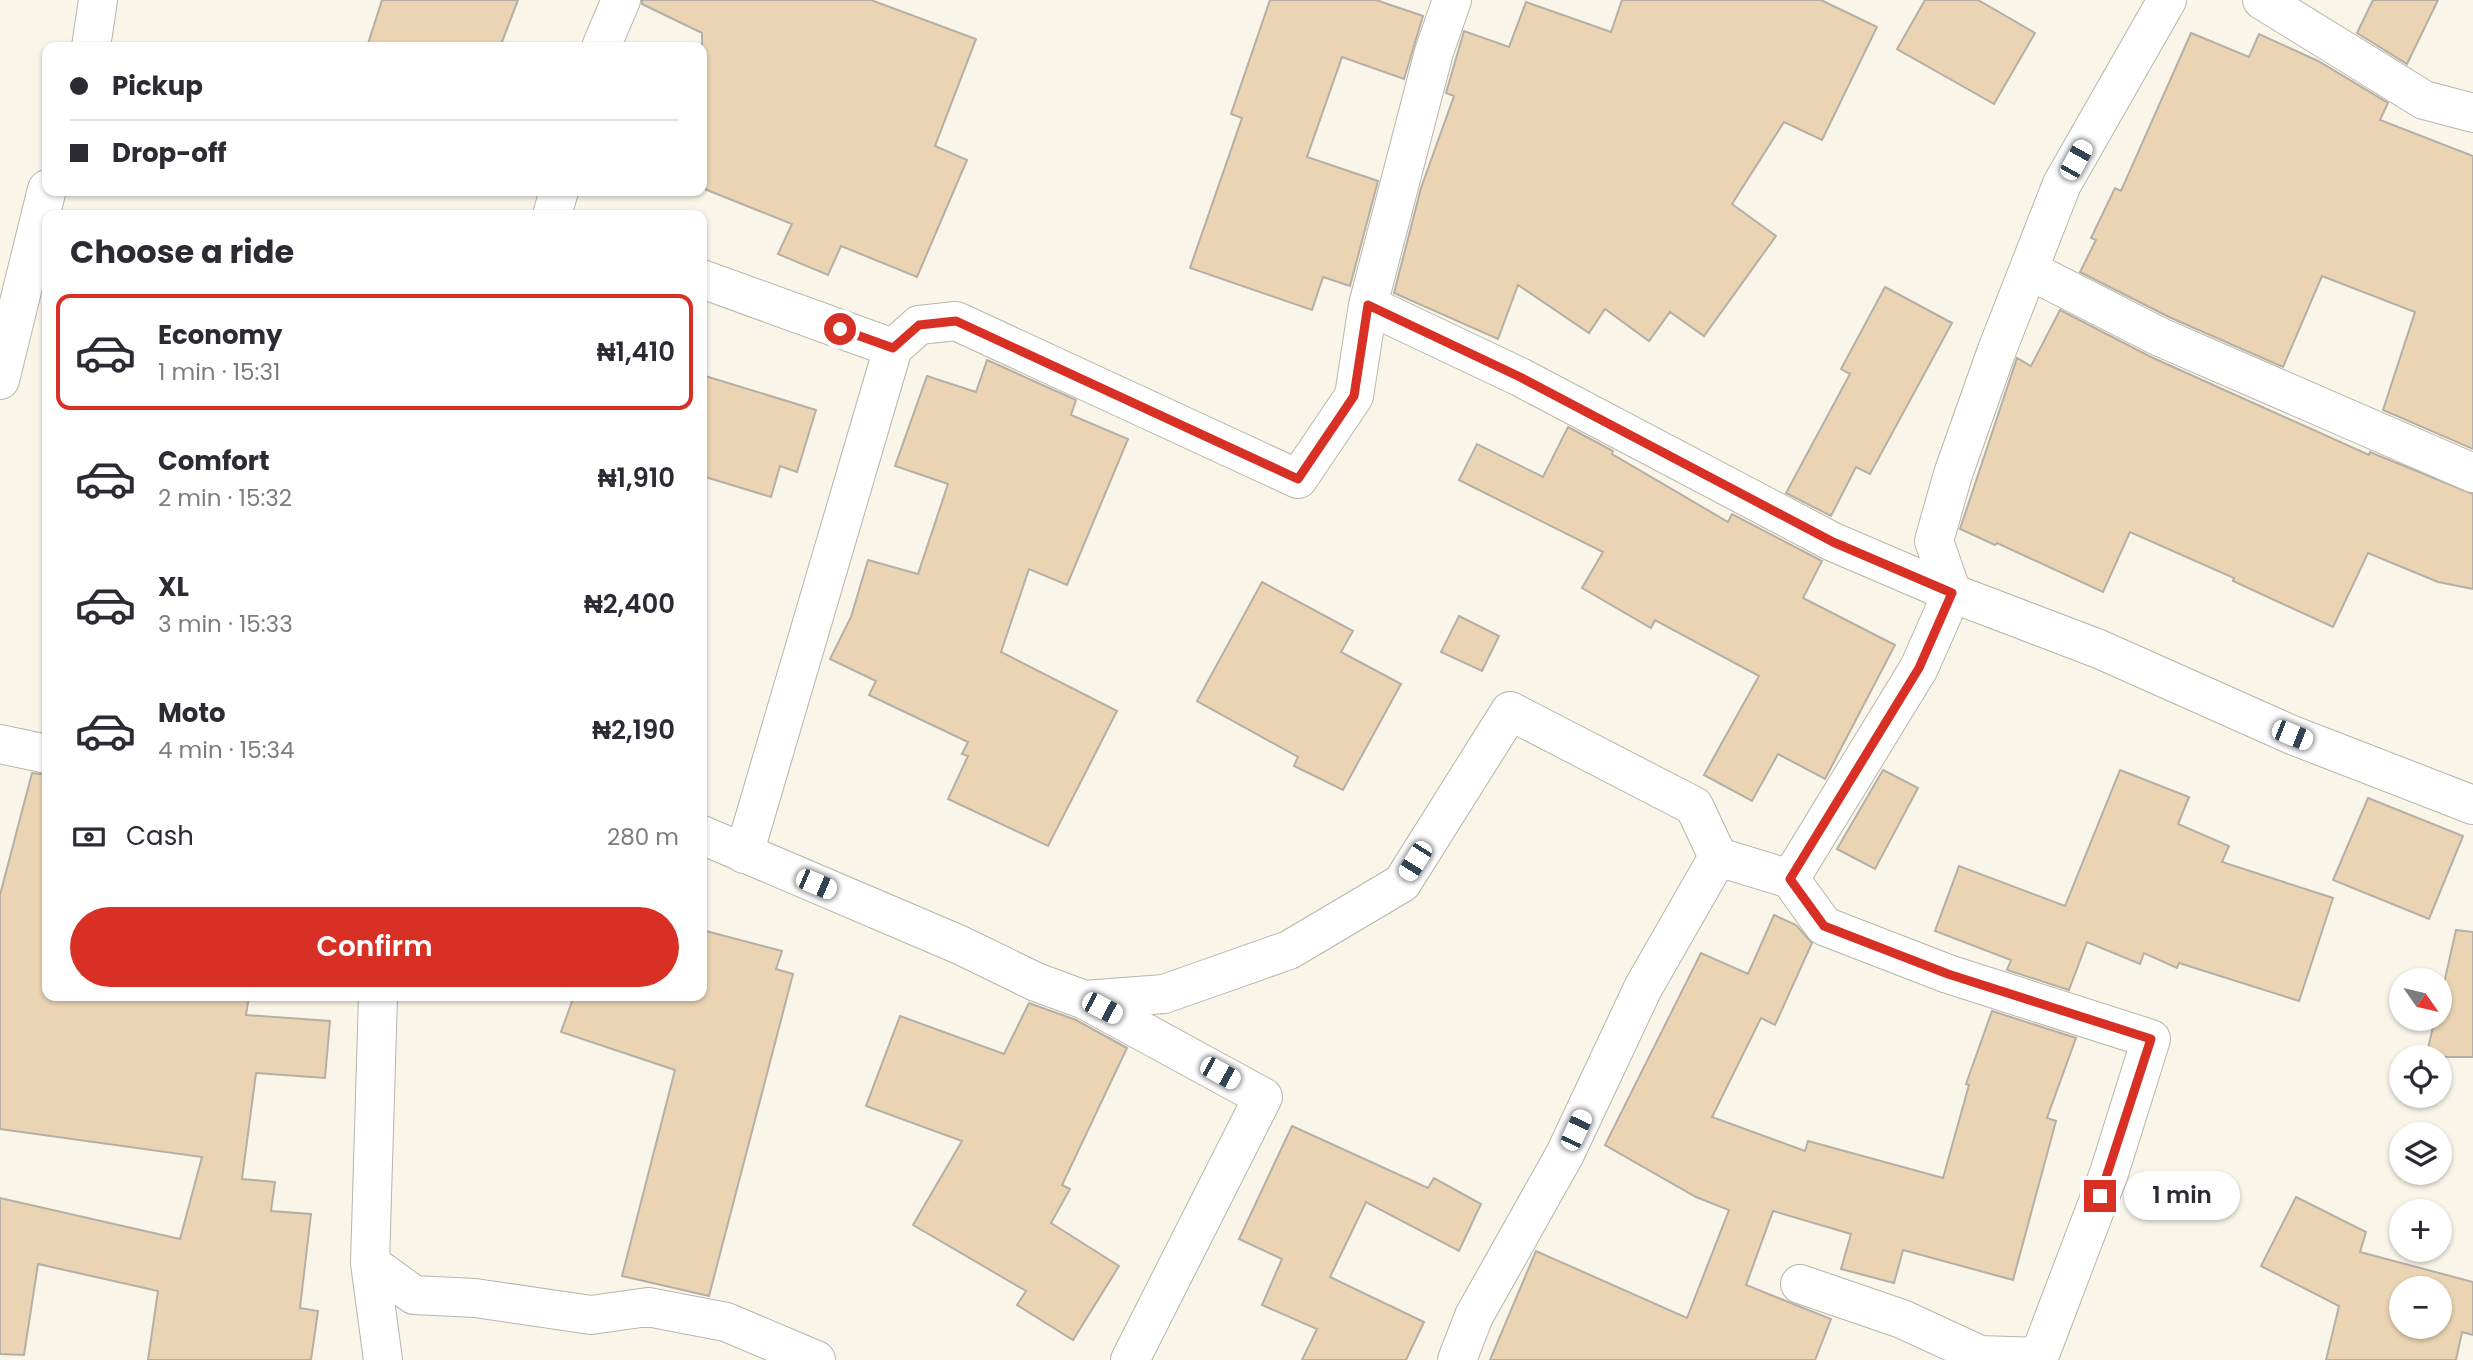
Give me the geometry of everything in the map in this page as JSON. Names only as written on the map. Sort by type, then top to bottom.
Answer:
[{"type":"street","points":[[92,42],[98,0]]},
{"type":"street","points":[[603,42],[621,0]]},
{"type":"street","points":[[744,854],[893,348],[919,325],[956,321],[1298,479],[1354,396],[1368,305],[1434,52],[1452,0]]},
{"type":"street","points":[[1790,879],[1919,668],[1952,593],[1934,541],[1953,474],[2062,184],[2167,0]]},
{"type":"street","points":[[2262,0],[2424,100],[2473,113]]},
{"type":"street","points":[[0,380],[45,196]]},
{"type":"street","points":[[2029,270],[2160,337],[2473,473]]},
{"type":"street","points":[[707,281],[893,348]]},
{"type":"street","points":[[1368,305],[1520,377],[1833,542],[1952,593],[2099,649],[2292,735],[2473,805]]},
{"type":"street","points":[[1085,1000],[1164,994],[1289,950],[1402,883],[1510,711],[1694,806],[1718,857],[1790,879],[1824,926],[1948,974],[2151,1039],[2109,1173],[2039,1357],[1980,1355],[1902,1319],[1800,1284]]},
{"type":"street","points":[[0,744],[42,753]]},
{"type":"street","points":[[707,837],[960,945],[1037,982],[1085,1000],[1263,1097],[1130,1360]]},
{"type":"street","points":[[1457,1360],[1474,1316],[1565,1154],[1643,988],[1718,857]]},
{"type":"street","points":[[378,1001],[370,1264],[383,1360]]},
{"type":"street","points":[[370,1264],[414,1295],[475,1298],[591,1315],[648,1307],[726,1322],[816,1360]]},
{"type":"building","points":[[382,0],[518,0],[502,42],[369,42]]},
{"type":"building","points":[[642,0],[871,0],[976,39],[935,146],[967,160],[917,277],[841,246],[828,275],[778,254],[792,224],[707,190],[707,42],[702,42],[702,33],[642,4]]},
{"type":"building","points":[[1270,0],[1376,0],[1423,16],[1404,79],[1342,57],[1307,157],[1378,181],[1350,286],[1323,277],[1312,310],[1190,268],[1242,118],[1231,114]]},
{"type":"building","points":[[1622,0],[1821,0],[1877,27],[1822,140],[1784,122],[1732,204],[1776,236],[1704,336],[1670,312],[1649,341],[1605,309],[1589,333],[1518,285],[1498,339],[1394,293],[1421,188],[1454,96],[1446,93],[1464,31],[1509,47],[1526,2],[1611,32]]},
{"type":"building","points":[[1925,0],[1978,0],[2035,33],[1994,104],[1897,49]]},
{"type":"building","points":[[2373,0],[2438,0],[2407,64],[2357,33]]},
{"type":"building","points":[[2191,33],[2249,57],[2259,34],[2318,61],[2388,103],[2380,120],[2473,156],[2473,449],[2383,410],[2415,312],[2322,276],[2283,367],[2169,317],[2080,272],[2096,240],[2091,238],[2115,188],[2121,191]]},
{"type":"building","points":[[1885,287],[1952,323],[1870,474],[1856,467],[1831,516],[1786,493],[1850,374],[1841,369]]},
{"type":"building","points":[[2060,310],[2151,357],[2369,455],[2370,452],[2473,494],[2473,589],[2438,582],[2368,553],[2333,627],[2233,581],[2234,578],[2130,532],[2103,592],[1997,543],[1995,545],[1960,529],[2017,358],[2031,366]]},
{"type":"building","points":[[987,360],[1076,400],[1071,415],[1128,439],[1067,585],[1029,569],[1001,652],[1117,711],[1048,846],[948,799],[968,756],[962,754],[968,742],[869,695],[876,681],[830,659],[851,617],[868,560],[918,574],[948,484],[895,466],[927,376],[976,392]]},
{"type":"building","points":[[707,377],[816,410],[797,472],[780,466],[771,497],[707,478]]},
{"type":"building","points":[[1568,427],[1613,451],[1612,454],[1728,522],[1732,514],[1822,561],[1803,598],[1895,645],[1825,779],[1778,754],[1752,801],[1704,775],[1759,676],[1655,620],[1651,628],[1582,588],[1603,552],[1459,480],[1477,444],[1543,477]]},
{"type":"building","points":[[1262,582],[1353,631],[1341,652],[1401,684],[1343,790],[1294,766],[1298,757],[1197,701]]},
{"type":"building","points":[[1459,616],[1499,636],[1482,671],[1441,652]]},
{"type":"building","points":[[1883,770],[1918,788],[1875,869],[1837,849]]},
{"type":"building","points":[[2120,770],[2189,797],[2178,824],[2229,846],[2222,862],[2333,898],[2299,1001],[2179,963],[2177,968],[2144,953],[2140,964],[2087,942],[2069,990],[2007,970],[2011,960],[1935,931],[1959,866],[2065,906]]},
{"type":"building","points":[[32,773],[42,774],[42,1001],[248,1001],[246,1015],[330,1021],[325,1078],[256,1073],[242,1179],[275,1182],[271,1211],[311,1214],[300,1308],[318,1311],[311,1360],[148,1360],[158,1291],[38,1264],[24,1355],[0,1354],[0,1198],[180,1239],[202,1157],[0,1129],[0,895]]},
{"type":"building","points":[[2368,798],[2463,836],[2429,919],[2333,880]]},
{"type":"building","points":[[1774,915],[1796,925],[1812,943],[1775,1025],[1761,1018],[1712,1117],[1805,1151],[1808,1141],[1943,1178],[1969,1085],[1966,1084],[1992,1011],[2076,1038],[2047,1118],[2056,1121],[2013,1280],[1903,1250],[1894,1283],[1841,1269],[1851,1234],[1773,1211],[1746,1285],[1831,1319],[1815,1360],[1490,1360],[1536,1251],[1687,1318],[1729,1210],[1696,1197],[1605,1145],[1701,953],[1748,974]]},
{"type":"building","points":[[2456,930],[2473,932],[2473,1057],[2452,1057],[2452,1045],[2429,1045],[2432,1031],[2452,1031],[2452,968],[2447,968]]},
{"type":"building","points":[[707,931],[782,951],[776,969],[793,974],[709,1296],[622,1276],[675,1070],[561,1032],[572,1001],[707,1001]]},
{"type":"building","points":[[1029,1003],[1076,1020],[1127,1048],[1062,1185],[1070,1189],[1051,1223],[1119,1266],[1073,1340],[1017,1305],[1026,1291],[913,1225],[962,1141],[866,1106],[900,1016],[1004,1054]]},
{"type":"building","points":[[1292,1126],[1428,1188],[1434,1178],[1481,1204],[1459,1251],[1366,1202],[1330,1277],[1424,1322],[1406,1360],[1302,1360],[1317,1329],[1262,1305],[1282,1259],[1239,1239]]},
{"type":"building","points":[[2296,1197],[2366,1232],[2360,1252],[2389,1260],[2389,1262],[2450,1276],[2389,1276],[2389,1339],[2452,1339],[2452,1276],[2473,1282],[2473,1335],[2462,1332],[2456,1360],[2326,1360],[2339,1306],[2261,1266]]},
{"type":"route","points":[[840,329],[893,348],[919,325],[956,321],[1298,479],[1354,396],[1368,305],[1520,377],[1690,469],[1833,542],[1952,593],[1919,668],[1790,879],[1824,926],[1948,974],[2151,1039],[2100,1196]]}]
